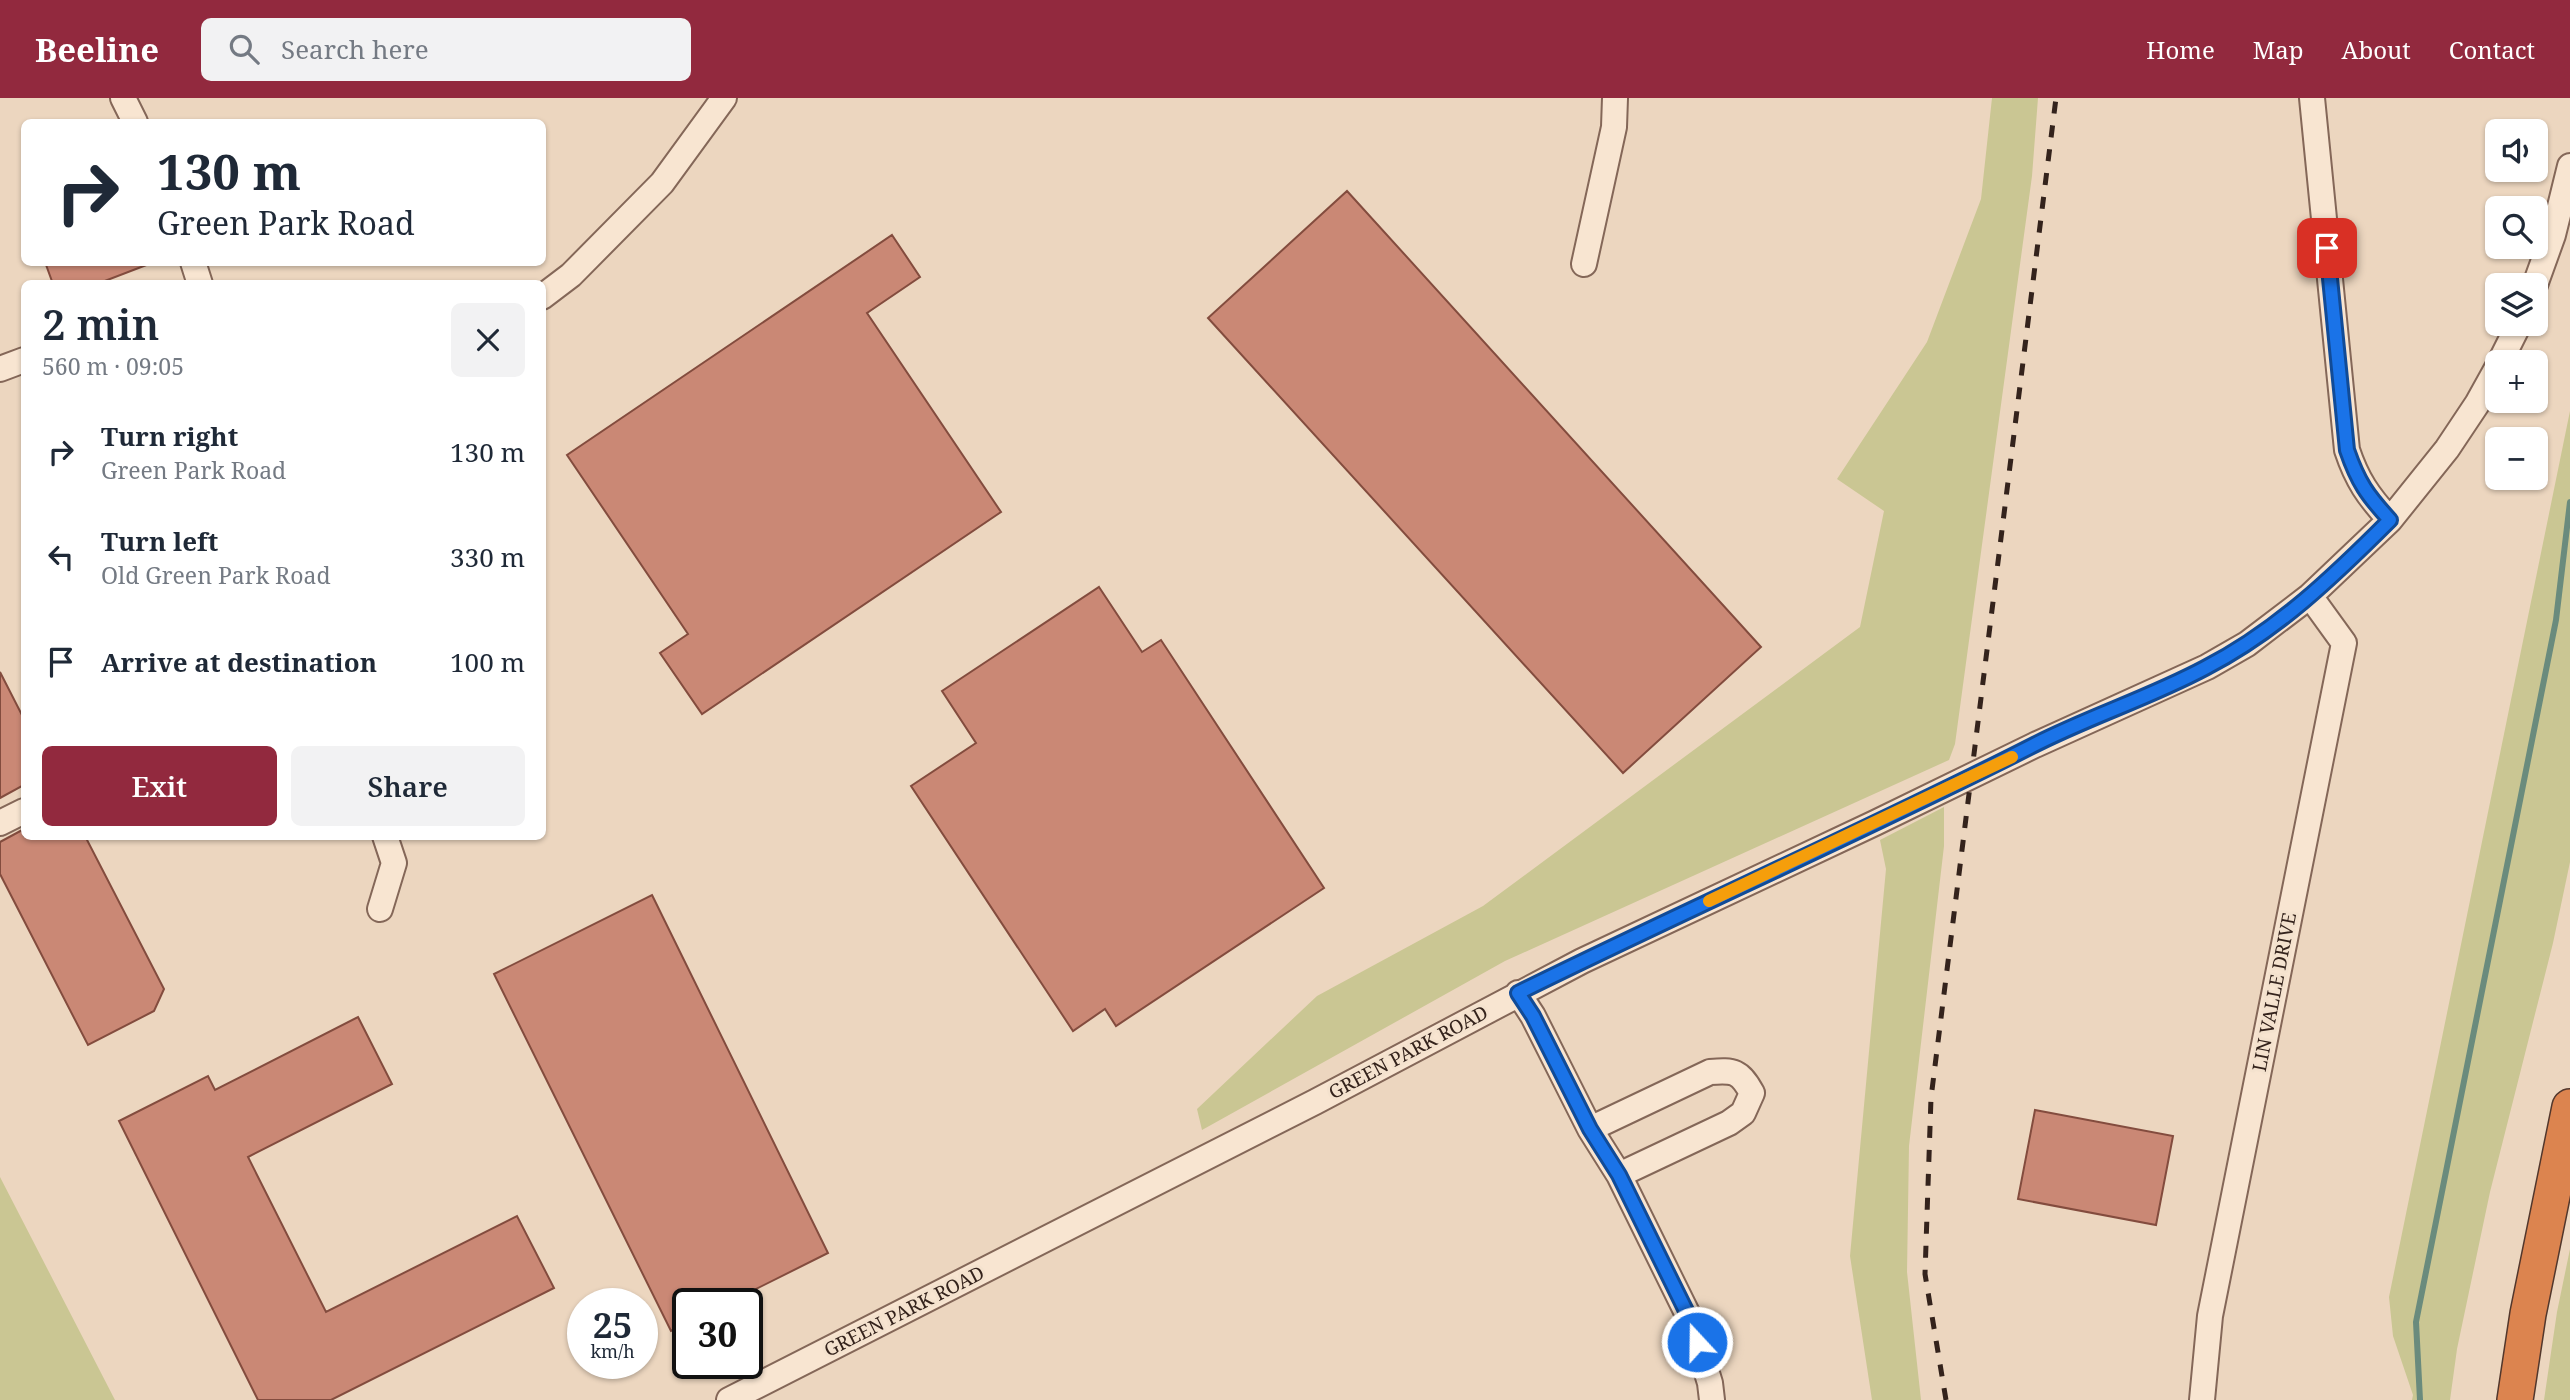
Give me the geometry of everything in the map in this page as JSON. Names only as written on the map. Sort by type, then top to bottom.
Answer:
[{"type":"highway","points":[[2515,1400],[2528,1314],[2570,1107]]},
{"type":"street","points":[[123,98],[134,119]]},
{"type":"street","points":[[546,294],[571,275],[662,183],[724,98]]},
{"type":"street","points":[[1584,264],[1615,127],[1615,98]]},
{"type":"street","points":[[2312,98],[2347,450],[2367,495],[2390,520]]},
{"type":"street","points":[[2539,273],[2553,235],[2570,166]]},
{"type":"street","points":[[0,369],[21,361]]},
{"type":"street","name":"GREEN PARK ROAD","points":[[729,1400],[1315,1102],[1518,993],[2035,744],[2207,667],[2247,644],[2310,596],[2390,520],[2446,449],[2485,390]]},
{"type":"street","name":"LIN VALLE DRIVE","points":[[2202,1400],[2210,1316],[2344,643],[2310,596]]},
{"type":"street","points":[[0,823],[21,812]]},
{"type":"street","points":[[380,909],[394,863],[386,840]]},
{"type":"street","points":[[1518,993],[1533,1016],[1590,1129],[1619,1175],[1691,1321],[1710,1383],[1712,1400]]},
{"type":"street","points":[[1590,1129],[1710,1072],[1729,1070],[1744,1078],[1752,1093],[1743,1113],[1729,1123],[1619,1175]]},
{"type":"shaded area","points":[[1992,98],[2038,98],[2032,176],[1955,744],[1949,760],[1505,961],[1202,1130],[1197,1109],[1317,996],[1483,906],[1860,627],[1884,511],[1837,479],[1927,342],[1981,199]]},
{"type":"shaded area","points":[[2570,411],[2570,862],[2553,943],[2490,1192],[2457,1349],[2450,1400],[2412,1400],[2413,1395],[2393,1336],[2389,1297]]},
{"type":"shaded area","points":[[1944,807],[1944,846],[1909,1146],[1907,1272],[1921,1400],[1872,1400],[1850,1256],[1886,869],[1880,840]]},
{"type":"shaded area","points":[[0,1177],[115,1400],[0,1400]]},
{"type":"shaded area","points":[[2570,1249],[2570,1400],[2544,1400],[2557,1312]]},
{"type":"building","points":[[1347,191],[1761,647],[1623,773],[1208,318]]},
{"type":"building","points":[[892,235],[920,277],[867,313],[1001,512],[702,714],[660,653],[688,634],[567,455]]},
{"type":"building","points":[[46,266],[144,266],[107,280],[52,280]]},
{"type":"building","points":[[1099,587],[1142,652],[1161,640],[1324,888],[1116,1026],[1105,1009],[1073,1031],[911,786],[976,743],[942,691]]},
{"type":"building","points":[[0,672],[21,713],[21,787],[0,798]]},
{"type":"building","points":[[21,831],[21,840],[87,840],[164,989],[154,1011],[88,1045],[0,874],[0,842]]},
{"type":"building","points":[[652,895],[828,1253],[758,1288],[672,1288],[671,1331],[658,1305],[658,1288],[650,1288],[494,974]]},
{"type":"building","points":[[358,1017],[392,1084],[248,1157],[326,1312],[517,1216],[554,1288],[331,1400],[258,1400],[119,1121],[208,1076],[215,1090]]},
{"type":"building","points":[[2035,1110],[2173,1136],[2156,1225],[2018,1199]]},
{"type":"waterway","points":[[2420,1400],[2416,1322],[2556,620],[2570,502]]},
{"type":"railway","points":[[1946,1400],[1925,1274],[1931,1098],[2056,98]]},
{"type":"slow traffic","points":[[1709,901],[2012,757]]},
{"type":"route","points":[[1697,1342],[1691,1321],[1619,1175],[1590,1129],[1533,1016],[1518,993],[2035,744],[2207,667],[2247,644],[2280,620],[2337,572],[2390,520],[2367,495],[2347,450],[2327,248]]}]
